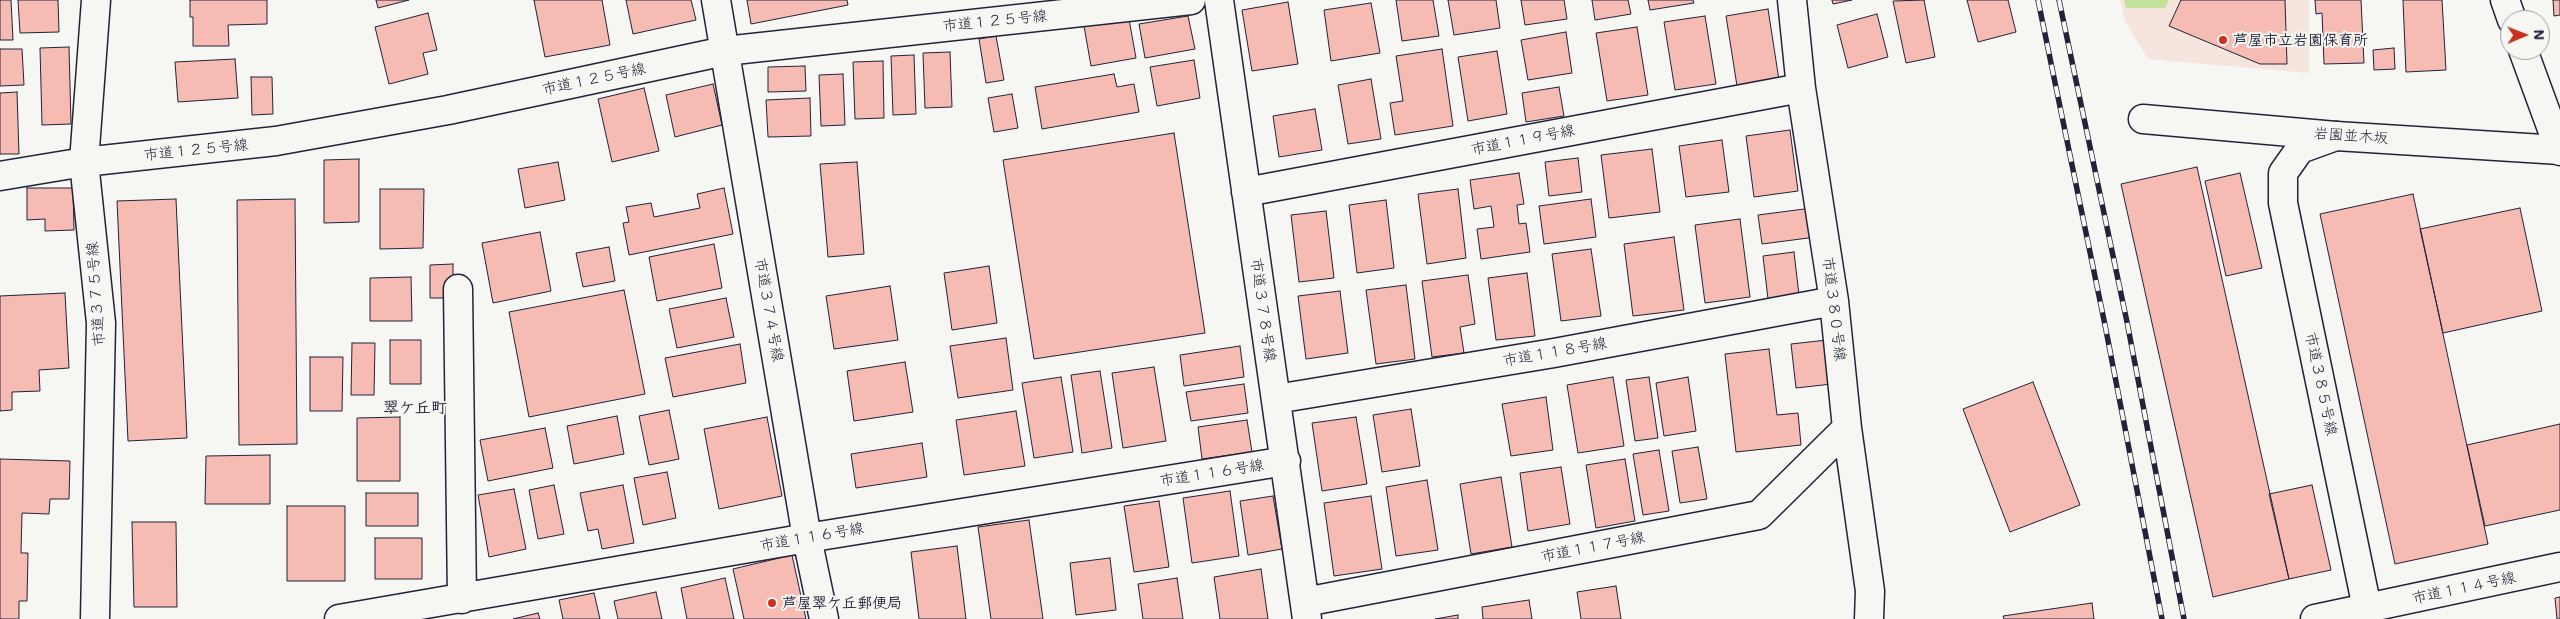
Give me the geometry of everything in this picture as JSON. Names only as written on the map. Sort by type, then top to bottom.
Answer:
[{"type":"street","name":"市道３７５号線","points":[[95,619],[102,323],[84,162],[96,0]]},
{"type":"street","name":"市道３７４号線","points":[[716,0],[807,538],[824,619]]},
{"type":"street","name":"市道１２５号線","points":[[0,176],[84,162],[276,141],[448,110],[725,51],[1191,0]]},
{"type":"street","name":"市道３７８号線","points":[[1219,0],[1306,610]]},
{"type":"street","name":"市道３８０号線","points":[[1792,0],[1801,88],[1834,301],[1847,428],[1870,591],[1869,619]]},
{"type":"street","points":[[2527,60],[2560,150]]},
{"type":"street","name":"市道１１９号線","points":[[1246,192],[1801,88]]},
{"type":"street","name":"岩園並木坂","points":[[2143,119],[2336,136],[2560,150]]},
{"type":"street","name":"市道３８５号線","points":[[2336,136],[2300,149],[2283,173],[2283,203],[2368,608]]},
{"type":"street","points":[[458,289],[462,598]]},
{"type":"street","name":"市道１１８号線","points":[[1276,399],[1554,353],[1834,301]]},
{"type":"street","name":"市道１１７号線","points":[[1306,610],[1759,516],[1847,428]]},
{"type":"street","name":"市道１１６号線","points":[[339,619],[807,538],[1286,461]]},
{"type":"street","name":"市道１１４号線","points":[[2368,608],[2560,567]]},
{"type":"street","points":[[2315,619],[2368,608]]},
{"type":"shaded area","name":"芦屋市立岩園保育所","points":[[2120,0],[2309,0],[2309,73],[2148,59],[2125,21]]},
{"type":"green space","points":[[2124,0],[2169,0],[2165,8],[2126,8]]},
{"type":"building","points":[[0,0],[11,0],[13,40],[0,40]]},
{"type":"building","points":[[18,0],[58,0],[59,32],[20,33]]},
{"type":"building","points":[[190,0],[267,0],[267,24],[228,25],[229,46],[193,46],[193,17],[190,17]]},
{"type":"building","points":[[376,0],[409,0],[378,8]]},
{"type":"building","points":[[534,0],[602,0],[610,45],[545,57]]},
{"type":"building","points":[[626,0],[691,0],[696,20],[633,34]]},
{"type":"building","points":[[747,0],[847,0],[848,5],[751,24]]},
{"type":"building","points":[[1396,0],[1433,0],[1439,36],[1402,41]]},
{"type":"building","points":[[1448,0],[1496,0],[1500,28],[1454,35]]},
{"type":"building","points":[[1521,0],[1564,0],[1567,19],[1525,25]]},
{"type":"building","points":[[1592,0],[1628,0],[1631,14],[1595,20]]},
{"type":"building","points":[[1648,0],[1693,0],[1694,3],[1650,10]]},
{"type":"building","points":[[1832,0],[1852,0],[1833,4]]},
{"type":"building","points":[[1924,0],[1935,57],[1906,63],[1893,1]]},
{"type":"building","points":[[1967,0],[2008,0],[2016,32],[1978,42]]},
{"type":"building","points":[[2181,0],[2285,0],[2287,64],[2260,64],[2169,26]]},
{"type":"building","points":[[2315,0],[2361,0],[2364,63],[2324,64],[2322,13],[2316,14]]},
{"type":"building","points":[[2403,0],[2442,0],[2446,70],[2406,72]]},
{"type":"building","points":[[2553,0],[2560,0],[2560,15],[2554,16]]},
{"type":"building","points":[[1288,2],[1298,64],[1252,71],[1242,10]]},
{"type":"building","points":[[1371,3],[1380,53],[1331,61],[1324,10]]},
{"type":"building","points":[[1768,9],[1779,80],[1737,86],[1726,16]]},
{"type":"building","points":[[428,13],[437,50],[423,53],[428,74],[389,84],[375,27]]},
{"type":"building","points":[[1877,14],[1888,57],[1848,68],[1837,25]]},
{"type":"building","points":[[1188,16],[1195,49],[1145,58],[1139,24]]},
{"type":"building","points":[[1705,16],[1716,84],[1675,90],[1664,22]]},
{"type":"building","points":[[1129,19],[1136,58],[1091,66],[1084,26]]},
{"type":"building","points":[[1637,27],[1648,95],[1607,101],[1596,33]]},
{"type":"building","points":[[1566,32],[1572,73],[1528,80],[1521,40]]},
{"type":"building","points":[[996,36],[1004,80],[986,83],[979,39]]},
{"type":"building","points":[[69,47],[71,124],[42,125],[40,48]]},
{"type":"building","points":[[2394,48],[2395,69],[2374,70],[2373,50]]},
{"type":"building","points":[[0,49],[22,49],[24,85],[0,86]]},
{"type":"building","points":[[1442,49],[1453,126],[1395,135],[1390,103],[1403,101],[1396,56]]},
{"type":"building","points":[[1497,51],[1507,114],[1468,121],[1458,57]]},
{"type":"building","points":[[950,52],[952,107],[925,108],[923,53]]},
{"type":"building","points":[[914,55],[916,114],[893,115],[891,56]]},
{"type":"building","points":[[235,59],[238,98],[178,102],[175,62]]},
{"type":"building","points":[[1194,60],[1200,98],[1157,106],[1150,67]]},
{"type":"building","points":[[883,61],[884,118],[855,119],[853,62]]},
{"type":"building","points":[[805,66],[806,91],[768,92],[768,67]]},
{"type":"building","points":[[843,74],[845,125],[821,126],[819,75]]},
{"type":"building","points":[[1114,74],[1117,87],[1134,84],[1139,112],[1042,129],[1035,87]]},
{"type":"building","points":[[251,77],[272,77],[273,114],[252,115]]},
{"type":"building","points":[[1371,79],[1381,139],[1348,144],[1338,85]]},
{"type":"building","points":[[713,84],[722,125],[675,137],[666,95]]},
{"type":"building","points":[[1559,87],[1564,116],[1526,122],[1522,93]]},
{"type":"building","points":[[644,88],[659,151],[612,162],[598,99]]},
{"type":"building","points":[[17,92],[19,154],[0,154],[0,93]]},
{"type":"building","points":[[1012,94],[1018,128],[994,132],[988,98]]},
{"type":"building","points":[[810,98],[811,136],[768,137],[766,100]]},
{"type":"building","points":[[1315,109],[1322,150],[1279,157],[1273,116]]},
{"type":"building","points":[[1790,130],[1798,191],[1754,197],[1746,136]]},
{"type":"building","points":[[1174,133],[1205,333],[1034,359],[1003,160]]},
{"type":"building","points":[[1722,140],[1729,192],[1686,197],[1679,146]]},
{"type":"building","points":[[1652,149],[1660,212],[1609,218],[1601,155]]},
{"type":"building","points":[[1578,158],[1582,192],[1549,196],[1545,162]]},
{"type":"building","points":[[359,159],[359,222],[324,223],[324,160]]},
{"type":"building","points":[[558,162],[565,200],[525,208],[518,169]]},
{"type":"building","points":[[857,162],[864,254],[828,257],[820,164]]},
{"type":"building","points":[[2197,167],[2289,579],[2213,597],[2121,184]]},
{"type":"building","points":[[1519,173],[1524,204],[1517,205],[1519,224],[1526,223],[1530,252],[1481,259],[1477,229],[1494,227],[1491,206],[1474,209],[1470,180]]},
{"type":"building","points":[[2240,173],[2262,268],[2226,276],[2205,181]]},
{"type":"building","points":[[27,188],[73,188],[74,230],[45,231],[45,219],[27,220]]},
{"type":"building","points":[[724,188],[733,234],[629,255],[623,223],[629,222],[626,207],[651,203],[654,217],[700,208],[697,194]]},
{"type":"building","points":[[380,189],[424,189],[423,248],[380,249]]},
{"type":"building","points":[[1458,189],[1466,258],[1427,264],[1418,194]]},
{"type":"building","points":[[2413,194],[2488,544],[2395,564],[2320,214]]},
{"type":"building","points":[[176,199],[187,438],[128,441],[117,201]]},
{"type":"building","points":[[295,199],[297,444],[239,445],[237,200]]},
{"type":"building","points":[[1591,199],[1596,237],[1544,244],[1539,206]]},
{"type":"building","points":[[1386,200],[1394,268],[1357,273],[1349,205]]},
{"type":"building","points":[[1812,208],[1816,237],[1762,244],[1758,215]]},
{"type":"building","points":[[2520,208],[2542,311],[2443,333],[2420,229]]},
{"type":"building","points":[[1326,211],[1334,278],[1299,282],[1291,215]]},
{"type":"building","points":[[1740,219],[1750,297],[1705,303],[1695,225]]},
{"type":"building","points":[[540,232],[551,291],[493,303],[482,243]]},
{"type":"building","points":[[1674,237],[1684,310],[1633,316],[1624,244]]},
{"type":"building","points":[[714,244],[722,288],[657,301],[649,257]]},
{"type":"building","points":[[609,247],[615,281],[583,287],[576,253]]},
{"type":"building","points":[[1591,249],[1601,316],[1561,321],[1552,254]]},
{"type":"building","points":[[1794,252],[1799,295],[1768,299],[1763,256]]},
{"type":"building","points":[[453,264],[453,298],[430,298],[430,265]]},
{"type":"building","points":[[989,266],[997,323],[952,330],[944,273]]},
{"type":"building","points":[[1527,273],[1535,336],[1496,340],[1488,278]]},
{"type":"building","points":[[1468,275],[1475,324],[1460,327],[1464,353],[1432,357],[1422,281]]},
{"type":"building","points":[[411,277],[412,321],[370,321],[370,278]]},
{"type":"building","points":[[1406,285],[1415,359],[1376,364],[1366,290]]},
{"type":"building","points":[[890,286],[898,340],[834,349],[826,296]]},
{"type":"building","points":[[624,290],[645,394],[529,417],[509,312]]},
{"type":"building","points":[[1340,291],[1348,353],[1306,359],[1298,296]]},
{"type":"building","points":[[65,293],[69,368],[39,370],[40,391],[12,392],[12,410],[0,411],[0,296]]},
{"type":"building","points":[[726,298],[734,337],[677,348],[669,309]]},
{"type":"building","points":[[1006,338],[1013,390],[958,398],[950,346]]},
{"type":"building","points":[[390,340],[421,340],[421,384],[390,384]]},
{"type":"building","points":[[1827,340],[1832,384],[1796,388],[1791,344]]},
{"type":"building","points":[[352,343],[375,343],[374,395],[351,395]]},
{"type":"building","points":[[740,344],[746,383],[673,397],[665,358]]},
{"type":"building","points":[[1240,346],[1244,377],[1184,386],[1180,355]]},
{"type":"building","points":[[1769,349],[1777,415],[1798,413],[1801,445],[1736,452],[1725,354]]},
{"type":"building","points":[[310,357],[343,357],[342,411],[310,411]]},
{"type":"building","points":[[905,362],[913,412],[854,421],[847,371]]},
{"type":"building","points":[[1154,367],[1166,441],[1123,448],[1112,373]]},
{"type":"building","points":[[1100,371],[1112,448],[1082,453],[1071,375]]},
{"type":"building","points":[[1061,377],[1073,452],[1034,458],[1022,383]]},
{"type":"building","points":[[1613,377],[1624,446],[1578,453],[1567,385]]},
{"type":"building","points":[[1649,377],[1658,438],[1635,441],[1626,380]]},
{"type":"building","points":[[1688,377],[1696,431],[1664,436],[1656,383]]},
{"type":"building","points":[[2033,382],[2080,505],[2010,532],[1963,409]]},
{"type":"building","points":[[1244,384],[1248,413],[1191,421],[1186,392]]},
{"type":"building","points":[[1546,397],[1553,450],[1511,456],[1502,404]]},
{"type":"building","points":[[1411,409],[1420,466],[1382,472],[1373,415]]},
{"type":"building","points":[[669,410],[679,459],[649,465],[639,416]]},
{"type":"building","points":[[1016,411],[1025,466],[964,475],[956,420]]},
{"type":"building","points":[[617,416],[624,454],[574,464],[567,426]]},
{"type":"building","points":[[400,417],[400,481],[357,481],[357,418]]},
{"type":"building","points":[[767,417],[782,496],[719,509],[704,429]]},
{"type":"building","points":[[1356,417],[1367,484],[1322,491],[1312,423]]},
{"type":"building","points":[[1247,420],[1252,452],[1202,459],[1198,427]]},
{"type":"building","points":[[2560,424],[2560,510],[2485,526],[2467,445]]},
{"type":"building","points":[[545,428],[553,468],[488,481],[480,440]]},
{"type":"building","points":[[922,443],[927,477],[856,488],[851,454]]},
{"type":"building","points":[[1698,447],[1707,499],[1680,503],[1672,451]]},
{"type":"building","points":[[1659,450],[1669,511],[1643,515],[1633,454]]},
{"type":"building","points":[[270,455],[270,504],[205,504],[206,456]]},
{"type":"building","points":[[0,459],[70,461],[69,499],[50,499],[49,514],[22,513],[21,553],[28,553],[27,601],[19,601],[19,619],[0,619]]},
{"type":"building","points":[[1625,459],[1635,521],[1596,528],[1586,465]]},
{"type":"building","points":[[1561,467],[1570,524],[1528,531],[1520,473]]},
{"type":"building","points":[[667,472],[676,518],[643,525],[634,478]]},
{"type":"building","points":[[1501,477],[1512,547],[1471,554],[1460,484]]},
{"type":"building","points":[[1427,480],[1438,550],[1396,556],[1386,487]]},
{"type":"building","points":[[554,485],[564,534],[538,539],[529,490]]},
{"type":"building","points":[[623,485],[634,543],[602,549],[598,529],[588,531],[580,493]]},
{"type":"building","points":[[2312,485],[2331,570],[2289,579],[2269,494]]},
{"type":"building","points":[[514,489],[526,549],[489,557],[478,495]]},
{"type":"building","points":[[1230,491],[1239,556],[1192,563],[1183,498]]},
{"type":"building","points":[[366,493],[418,493],[418,526],[366,526]]},
{"type":"building","points":[[1273,496],[1282,549],[1248,555],[1240,501]]},
{"type":"building","points":[[1371,496],[1382,569],[1334,576],[1324,503]]},
{"type":"building","points":[[1159,501],[1169,567],[1134,572],[1124,506]]},
{"type":"building","points":[[287,506],[345,506],[345,581],[287,581]]},
{"type":"building","points":[[1029,520],[1043,619],[991,619],[978,527]]},
{"type":"building","points":[[132,522],[176,522],[177,607],[134,607]]},
{"type":"building","points":[[375,538],[422,538],[422,579],[375,579]]},
{"type":"building","points":[[957,546],[966,619],[919,619],[911,552]]},
{"type":"building","points":[[792,555],[806,619],[744,619],[733,569]]},
{"type":"building","points":[[1110,558],[1116,610],[1076,615],[1070,563]]},
{"type":"building","points":[[1261,569],[1268,619],[1220,619],[1214,577]]},
{"type":"building","points":[[725,578],[734,619],[687,619],[681,588]]},
{"type":"building","points":[[1177,578],[1183,619],[1143,619],[1138,584]]},
{"type":"building","points":[[1616,586],[1621,619],[1581,619],[1577,592]]},
{"type":"building","points":[[656,592],[662,619],[618,619],[614,601]]},
{"type":"building","points":[[594,593],[600,619],[563,619],[559,600]]},
{"type":"building","points":[[2560,597],[2560,619],[2557,619],[2555,598]]},
{"type":"building","points":[[1529,600],[1532,619],[1483,619],[1482,607]]},
{"type":"building","points":[[2092,603],[2094,619],[2004,619],[2003,616]]},
{"type":"building","points":[[538,613],[540,619],[513,619]]},
{"type":"building","points":[[1458,615],[1458,619],[1435,619]]},
{"type":"railway","points":[[2038,0],[2105,325],[2162,619]]},
{"type":"railway","points":[[2059,0],[2127,322],[2184,619]]},
{"type":"place","name":"芦屋市立岩園保育所","points":[[2223,40]]},
{"type":"place","name":"芦屋翠ケ丘郵便局","points":[[772,603]]},
{"type":"district","name":"翠ケ丘町","points":[[415,408]]}]
